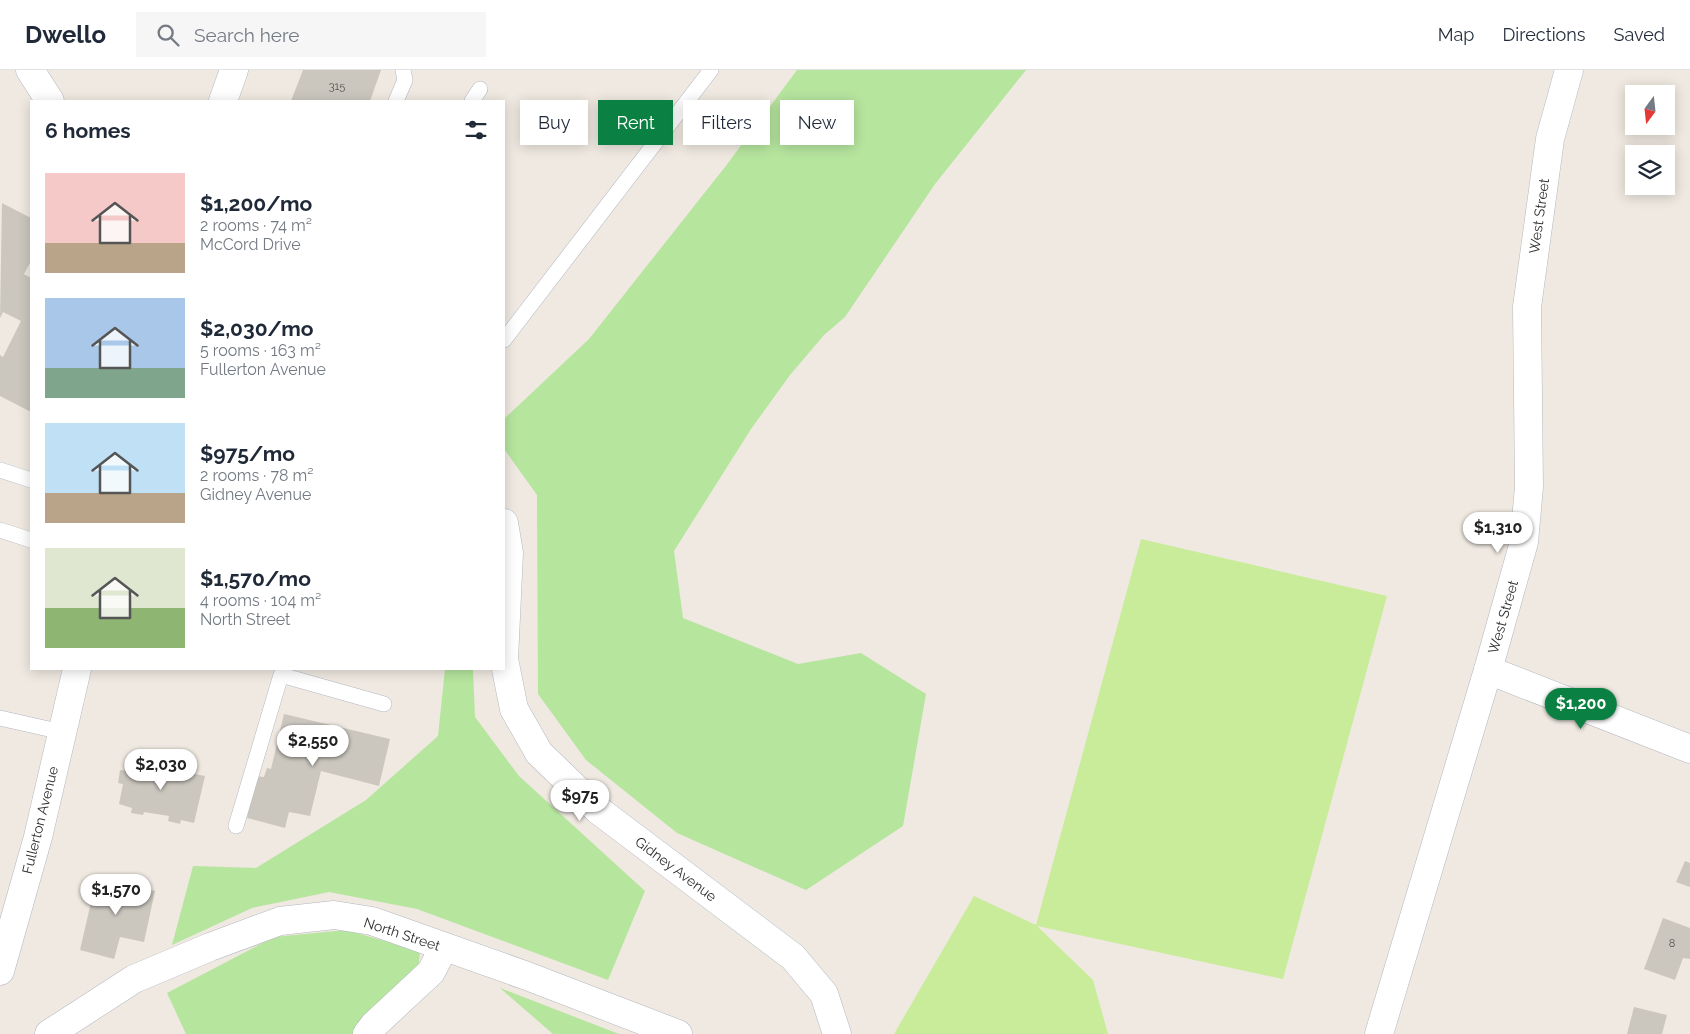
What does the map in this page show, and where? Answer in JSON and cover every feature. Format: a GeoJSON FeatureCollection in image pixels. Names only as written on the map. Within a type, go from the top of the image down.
{"type":"FeatureCollection","features":[{"type":"Feature","properties":{"kind":"street"},"geometry":{"type":"LineString","coordinates":[[30,70],[49,100]]}},
{"type":"Feature","properties":{"kind":"street"},"geometry":{"type":"LineString","coordinates":[[223,100],[234,70]]}},
{"type":"Feature","properties":{"kind":"street","name":"West Street"},"geometry":{"type":"LineString","coordinates":[[1379,1034],[1488,670],[1524,542],[1529,487],[1527,307],[1550,139],[1569,70]]}},
{"type":"Feature","properties":{"kind":"street","name":"Gidney Avenue"},"geometry":{"type":"LineString","coordinates":[[505,529],[509,553],[505,638]]}},
{"type":"Feature","properties":{"kind":"street","name":"Gidney Avenue"},"geometry":{"type":"LineString","coordinates":[[505,664],[514,710],[539,753],[598,810],[793,957],[824,994],[837,1034]]}},
{"type":"Feature","properties":{"kind":"street","name":"Fullerton Avenue"},"geometry":{"type":"LineString","coordinates":[[0,971],[38,837],[77,670]]}},
{"type":"Feature","properties":{"kind":"street"},"geometry":{"type":"LineString","coordinates":[[1488,670],[1690,749]]}},
{"type":"Feature","properties":{"kind":"street","name":"North Street"},"geometry":{"type":"LineString","coordinates":[[49,1034],[134,979],[280,921],[334,915],[372,921],[526,976],[678,1034]]}},
{"type":"Feature","properties":{"kind":"street"},"geometry":{"type":"LineString","coordinates":[[367,1034],[374,1025],[431,972],[444,947]]}},
{"type":"Feature","properties":{"kind":"lane"},"geometry":{"type":"LineString","coordinates":[[396,100],[405,80],[403,70]]}},
{"type":"Feature","properties":{"kind":"lane"},"geometry":{"type":"LineString","coordinates":[[505,339],[711,70]]}},
{"type":"Feature","properties":{"kind":"lane"},"geometry":{"type":"LineString","coordinates":[[473,100],[480,88]]}},
{"type":"Feature","properties":{"kind":"lane"},"geometry":{"type":"LineString","coordinates":[[0,470],[30,480]]}},
{"type":"Feature","properties":{"kind":"lane"},"geometry":{"type":"LineString","coordinates":[[0,530],[30,540]]}},
{"type":"Feature","properties":{"kind":"lane"},"geometry":{"type":"LineString","coordinates":[[236,826],[282,672],[384,704]]}},
{"type":"Feature","properties":{"kind":"lane"},"geometry":{"type":"LineString","coordinates":[[0,718],[62,732]]}},
{"type":"Feature","properties":{"kind":"green space"},"geometry":{"type":"Polygon","coordinates":[[[797,70],[1026,70],[935,184],[845,317],[824,335],[790,375],[751,429],[674,551],[683,618],[798,664],[861,653],[926,694],[903,826],[806,890],[677,833],[586,760],[538,694],[537,495],[505,450],[505,418],[589,339],[741,145],[770,145],[770,106],[797,70]]]}},
{"type":"Feature","properties":{"kind":"green space"},"geometry":{"type":"Polygon","coordinates":[[[1141,539],[1387,596],[1283,979],[1037,926],[1093,980],[1108,1034],[894,1034],[974,896],[1036,925],[1141,539]]]}},
{"type":"Feature","properties":{"kind":"green space"},"geometry":{"type":"Polygon","coordinates":[[[445,670],[473,670],[475,717],[519,776],[645,891],[608,980],[417,909],[329,892],[252,908],[172,945],[193,866],[256,868],[366,800],[438,736],[445,670]]]}},
{"type":"Feature","properties":{"kind":"green space"},"geometry":{"type":"Polygon","coordinates":[[[346,930],[420,951],[418,972],[360,1034],[186,1034],[167,993],[274,937],[346,930]]]}},
{"type":"Feature","properties":{"kind":"green space"},"geometry":{"type":"Polygon","coordinates":[[[500,988],[619,1034],[553,1034],[500,988]]]}},
{"type":"Feature","properties":{"kind":"building"},"geometry":{"type":"Polygon","coordinates":[[[303,70],[381,70],[370,100],[291,100],[303,70]]]}},
{"type":"Feature","properties":{"kind":"building"},"geometry":{"type":"Polygon","coordinates":[[[2,203],[30,217],[30,263],[24,274],[30,277],[30,411],[0,396],[0,355],[3,357],[21,321],[3,312],[0,318],[2,203]]]}},
{"type":"Feature","properties":{"kind":"building"},"geometry":{"type":"Polygon","coordinates":[[[284,714],[390,739],[379,786],[321,771],[310,816],[289,812],[285,828],[247,818],[256,776],[264,777],[267,768],[271,769],[284,714]]]}},
{"type":"Feature","properties":{"kind":"building"},"geometry":{"type":"Polygon","coordinates":[[[150,760],[191,770],[190,773],[205,776],[194,823],[181,820],[180,824],[168,821],[169,816],[144,812],[143,815],[131,813],[132,808],[119,804],[123,784],[118,783],[120,770],[127,771],[129,761],[149,765],[150,760]]]}},
{"type":"Feature","properties":{"kind":"building"},"geometry":{"type":"Polygon","coordinates":[[[1685,861],[1690,863],[1690,887],[1676,882],[1685,861]]]}},
{"type":"Feature","properties":{"kind":"building"},"geometry":{"type":"Polygon","coordinates":[[[97,876],[155,891],[144,942],[120,937],[114,959],[80,950],[97,876]]]}},
{"type":"Feature","properties":{"kind":"building"},"geometry":{"type":"Polygon","coordinates":[[[1663,918],[1690,928],[1690,959],[1683,958],[1675,980],[1644,969],[1663,918]]]}},
{"type":"Feature","properties":{"kind":"building"},"geometry":{"type":"Polygon","coordinates":[[[1634,1007],[1667,1015],[1662,1034],[1627,1034],[1634,1007]]]}}]}
